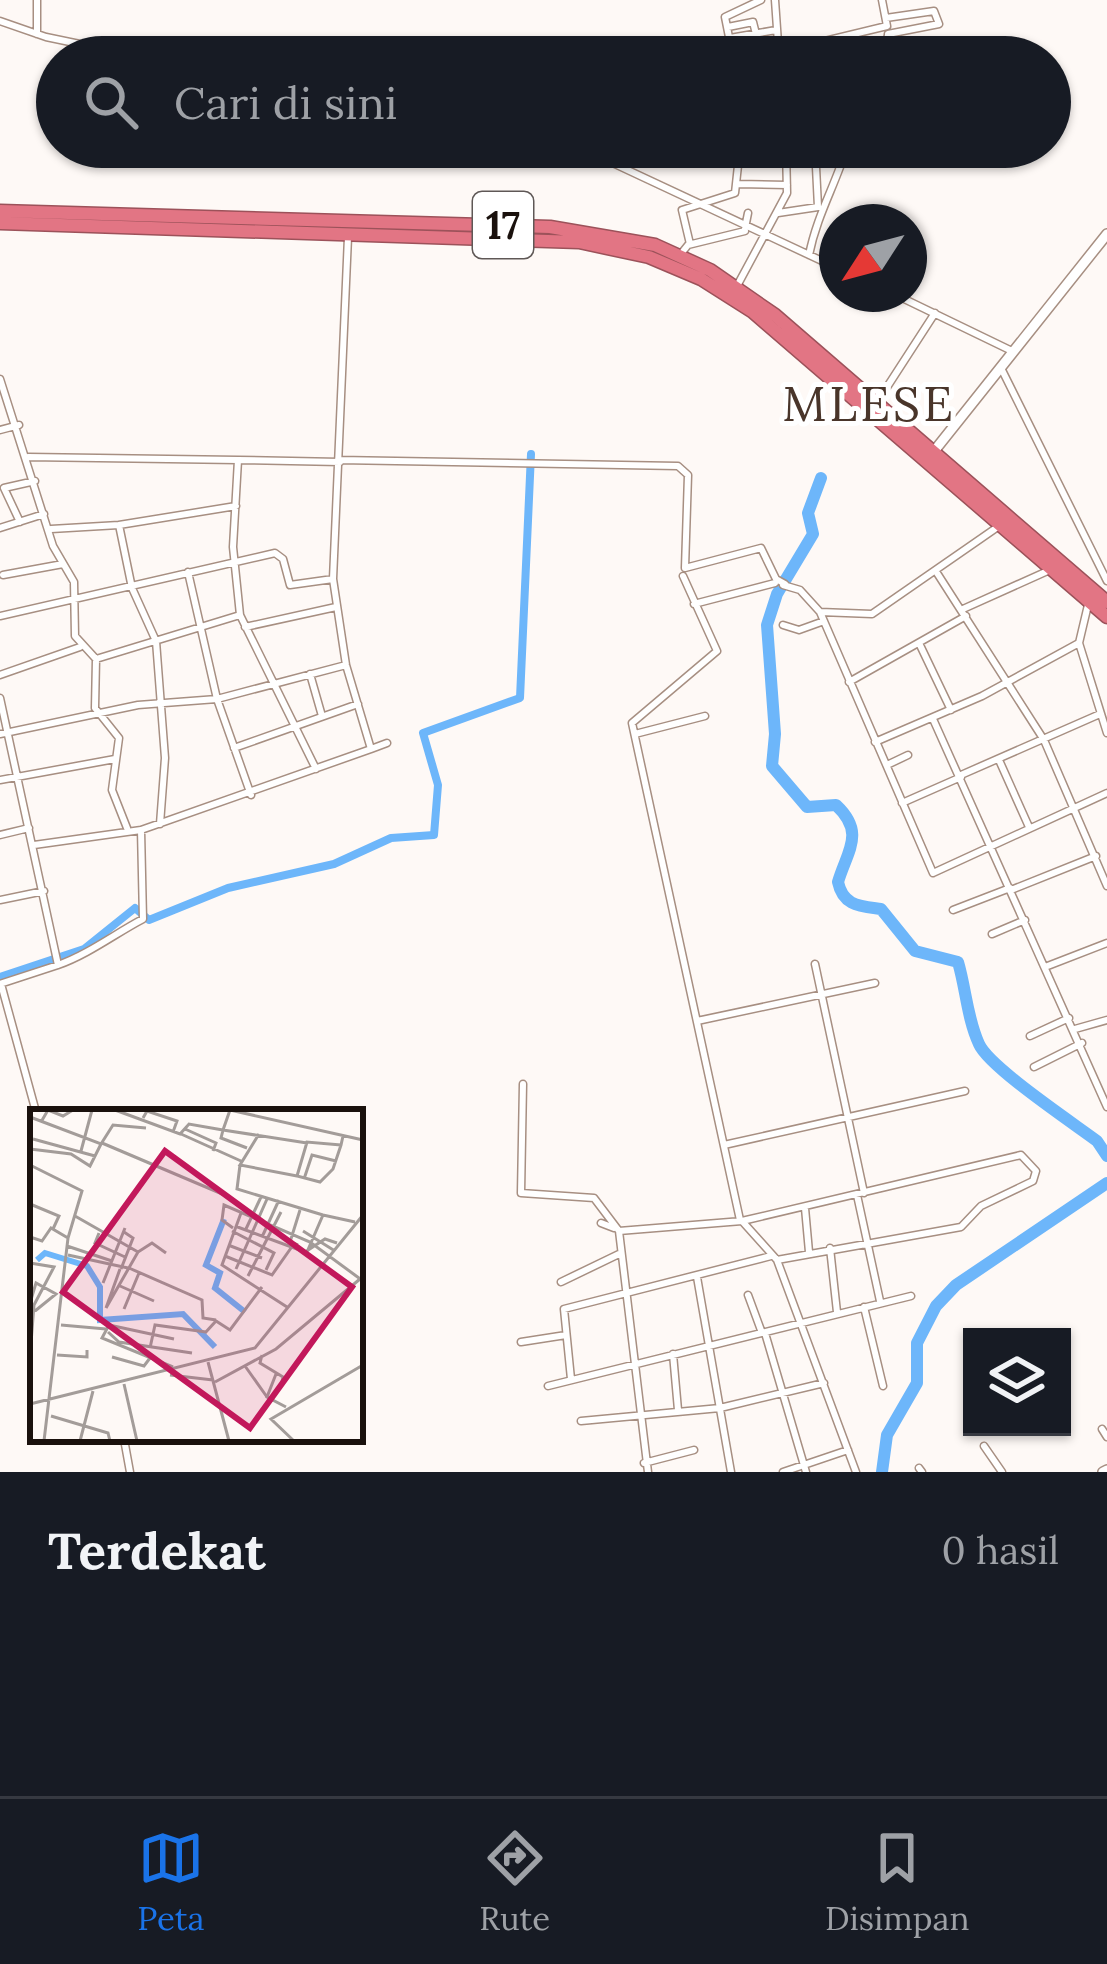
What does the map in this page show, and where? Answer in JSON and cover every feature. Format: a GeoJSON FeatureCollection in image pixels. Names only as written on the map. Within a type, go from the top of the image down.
{"type":"FeatureCollection","features":[{"type":"Feature","properties":{"kind":"highway","name":"17"},"geometry":{"type":"LineString","coordinates":[[0,211],[550,227],[616,235],[680,256],[737,286],[877,404],[1107,616]]}},
{"type":"Feature","properties":{"kind":"highway","name":"17"},"geometry":{"type":"LineString","coordinates":[[0,223],[579,242],[664,263],[753,312],[1107,602]]}},
{"type":"Feature","properties":{"kind":"main road"},"geometry":{"type":"LineString","coordinates":[[931,455],[1107,234]]}},
{"type":"Feature","properties":{"kind":"street"},"geometry":{"type":"LineString","coordinates":[[37,34],[38,0]]}},
{"type":"Feature","properties":{"kind":"street"},"geometry":{"type":"LineString","coordinates":[[730,36],[730,10],[760,0]]}},
{"type":"Feature","properties":{"kind":"street"},"geometry":{"type":"LineString","coordinates":[[775,0],[776,36]]}},
{"type":"Feature","properties":{"kind":"street"},"geometry":{"type":"LineString","coordinates":[[882,0],[886,36]]}},
{"type":"Feature","properties":{"kind":"street"},"geometry":{"type":"LineString","coordinates":[[849,36],[934,11],[940,24],[887,26]]}},
{"type":"Feature","properties":{"kind":"street"},"geometry":{"type":"LineString","coordinates":[[0,21],[46,36]]}},
{"type":"Feature","properties":{"kind":"street"},"geometry":{"type":"LineString","coordinates":[[728,27],[753,22],[756,34]]}},
{"type":"Feature","properties":{"kind":"street"},"geometry":{"type":"LineString","coordinates":[[743,36],[776,30]]}},
{"type":"Feature","properties":{"kind":"street"},"geometry":{"type":"LineString","coordinates":[[623,168],[819,259]]}},
{"type":"Feature","properties":{"kind":"street"},"geometry":{"type":"LineString","coordinates":[[691,244],[681,212],[695,203],[734,194],[739,168]]}},
{"type":"Feature","properties":{"kind":"street"},"geometry":{"type":"LineString","coordinates":[[737,286],[778,213],[787,168]]}},
{"type":"Feature","properties":{"kind":"street"},"geometry":{"type":"LineString","coordinates":[[811,255],[818,207],[816,168]]}},
{"type":"Feature","properties":{"kind":"street"},"geometry":{"type":"LineString","coordinates":[[778,213],[818,207],[833,189],[840,168]]}},
{"type":"Feature","properties":{"kind":"street"},"geometry":{"type":"LineString","coordinates":[[738,184],[787,184]]}},
{"type":"Feature","properties":{"kind":"street"},"geometry":{"type":"LineString","coordinates":[[747,229],[748,213]]}},
{"type":"Feature","properties":{"kind":"street"},"geometry":{"type":"LineString","coordinates":[[680,256],[691,244],[747,229]]}},
{"type":"Feature","properties":{"kind":"street"},"geometry":{"type":"LineString","coordinates":[[349,233],[333,579],[346,664],[371,749]]}},
{"type":"Feature","properties":{"kind":"street"},"geometry":{"type":"LineString","coordinates":[[927,309],[1014,352]]}},
{"type":"Feature","properties":{"kind":"street"},"geometry":{"type":"LineString","coordinates":[[877,404],[935,313]]}},
{"type":"Feature","properties":{"kind":"street"},"geometry":{"type":"LineString","coordinates":[[1001,368],[1107,581]]}},
{"type":"Feature","properties":{"kind":"street"},"geometry":{"type":"LineString","coordinates":[[0,379],[19,425],[49,529],[74,581],[80,647],[96,658]]}},
{"type":"Feature","properties":{"kind":"street"},"geometry":{"type":"LineString","coordinates":[[0,430],[19,425]]}},
{"type":"Feature","properties":{"kind":"street"},"geometry":{"type":"LineString","coordinates":[[28,457],[678,466],[688,475],[685,568],[761,548],[776,579],[800,590],[822,617],[933,873],[1107,793]]}},
{"type":"Feature","properties":{"kind":"street"},"geometry":{"type":"LineString","coordinates":[[238,460],[233,560],[240,615],[316,769]]}},
{"type":"Feature","properties":{"kind":"street"},"geometry":{"type":"LineString","coordinates":[[20,522],[1,489],[35,481]]}},
{"type":"Feature","properties":{"kind":"street"},"geometry":{"type":"LineString","coordinates":[[49,529],[119,525],[236,506]]}},
{"type":"Feature","properties":{"kind":"street"},"geometry":{"type":"LineString","coordinates":[[0,528],[44,514]]}},
{"type":"Feature","properties":{"kind":"street"},"geometry":{"type":"LineString","coordinates":[[783,625],[800,630],[822,617],[872,614],[1004,522]]}},
{"type":"Feature","properties":{"kind":"street"},"geometry":{"type":"LineString","coordinates":[[119,525],[132,588],[156,641],[165,758],[160,824]]}},
{"type":"Feature","properties":{"kind":"street"},"geometry":{"type":"LineString","coordinates":[[0,616],[275,553],[283,559],[292,586],[333,579]]}},
{"type":"Feature","properties":{"kind":"street"},"geometry":{"type":"LineString","coordinates":[[3,575],[63,564]]}},
{"type":"Feature","properties":{"kind":"street"},"geometry":{"type":"LineString","coordinates":[[849,682],[965,613],[1053,569]]}},
{"type":"Feature","properties":{"kind":"street"},"geometry":{"type":"LineString","coordinates":[[188,572],[217,699],[251,795]]}},
{"type":"Feature","properties":{"kind":"street"},"geometry":{"type":"LineString","coordinates":[[937,573],[1044,740],[1104,866],[1107,886]]}},
{"type":"Feature","properties":{"kind":"street"},"geometry":{"type":"LineString","coordinates":[[683,576],[717,651],[634,717],[635,734],[741,1220],[774,1258],[856,1472]]}},
{"type":"Feature","properties":{"kind":"street"},"geometry":{"type":"LineString","coordinates":[[694,604],[781,584]]}},
{"type":"Feature","properties":{"kind":"street"},"geometry":{"type":"LineString","coordinates":[[1090,602],[1078,643],[1107,733]]}},
{"type":"Feature","properties":{"kind":"street"},"geometry":{"type":"LineString","coordinates":[[244,627],[336,607]]}},
{"type":"Feature","properties":{"kind":"street"},"geometry":{"type":"LineString","coordinates":[[96,658],[240,615]]}},
{"type":"Feature","properties":{"kind":"street"},"geometry":{"type":"LineString","coordinates":[[919,643],[951,710]]}},
{"type":"Feature","properties":{"kind":"street"},"geometry":{"type":"LineString","coordinates":[[875,742],[933,719],[1078,643]]}},
{"type":"Feature","properties":{"kind":"street"},"geometry":{"type":"LineString","coordinates":[[0,675],[80,647]]}},
{"type":"Feature","properties":{"kind":"street"},"geometry":{"type":"LineString","coordinates":[[96,658],[98,712],[119,738],[112,790],[127,828]]}},
{"type":"Feature","properties":{"kind":"street"},"geometry":{"type":"LineString","coordinates":[[3,733],[160,702],[217,699],[346,664]]}},
{"type":"Feature","properties":{"kind":"street"},"geometry":{"type":"LineString","coordinates":[[310,674],[322,716]]}},
{"type":"Feature","properties":{"kind":"street"},"geometry":{"type":"LineString","coordinates":[[0,698],[3,733],[34,844],[58,965]]}},
{"type":"Feature","properties":{"kind":"street"},"geometry":{"type":"LineString","coordinates":[[234,748],[358,704]]}},
{"type":"Feature","properties":{"kind":"street"},"geometry":{"type":"LineString","coordinates":[[902,803],[1100,714]]}},
{"type":"Feature","properties":{"kind":"street"},"geometry":{"type":"LineString","coordinates":[[635,734],[705,716]]}},
{"type":"Feature","properties":{"kind":"street"},"geometry":{"type":"LineString","coordinates":[[933,719],[1107,1106]]}},
{"type":"Feature","properties":{"kind":"street"},"geometry":{"type":"LineString","coordinates":[[34,844],[127,828],[141,830],[251,795],[386,743]]}},
{"type":"Feature","properties":{"kind":"street"},"geometry":{"type":"LineString","coordinates":[[887,766],[908,755]]}},
{"type":"Feature","properties":{"kind":"street"},"geometry":{"type":"LineString","coordinates":[[0,780],[116,759]]}},
{"type":"Feature","properties":{"kind":"street"},"geometry":{"type":"LineString","coordinates":[[999,760],[1029,827]]}},
{"type":"Feature","properties":{"kind":"street"},"geometry":{"type":"LineString","coordinates":[[0,835],[29,828]]}},
{"type":"Feature","properties":{"kind":"street"},"geometry":{"type":"LineString","coordinates":[[36,1109],[1,984],[58,965],[95,948],[122,926],[143,919],[141,830]]}},
{"type":"Feature","properties":{"kind":"street"},"geometry":{"type":"LineString","coordinates":[[953,910],[1096,856]]}},
{"type":"Feature","properties":{"kind":"street"},"geometry":{"type":"LineString","coordinates":[[0,900],[44,891]]}},
{"type":"Feature","properties":{"kind":"street"},"geometry":{"type":"LineString","coordinates":[[992,934],[1024,920]]}},
{"type":"Feature","properties":{"kind":"street"},"geometry":{"type":"LineString","coordinates":[[1045,967],[1107,943]]}},
{"type":"Feature","properties":{"kind":"street"},"geometry":{"type":"LineString","coordinates":[[815,964],[849,1117],[880,1300]]}},
{"type":"Feature","properties":{"kind":"street"},"geometry":{"type":"LineString","coordinates":[[696,1021],[875,983]]}},
{"type":"Feature","properties":{"kind":"street"},"geometry":{"type":"LineString","coordinates":[[1030,1036],[1069,1018]]}},
{"type":"Feature","properties":{"kind":"street"},"geometry":{"type":"LineString","coordinates":[[1075,1029],[1107,1020]]}},
{"type":"Feature","properties":{"kind":"street"},"geometry":{"type":"LineString","coordinates":[[1034,1066],[1082,1042]]}},
{"type":"Feature","properties":{"kind":"street"},"geometry":{"type":"LineString","coordinates":[[523,1084],[521,1192],[594,1198],[618,1230],[646,1468],[694,1450]]}},
{"type":"Feature","properties":{"kind":"street"},"geometry":{"type":"LineString","coordinates":[[724,1145],[965,1091]]}},
{"type":"Feature","properties":{"kind":"street"},"geometry":{"type":"LineString","coordinates":[[571,1379],[564,1309],[774,1258],[964,1226],[981,1206],[1036,1175],[1028,1156],[1021,1155],[741,1220],[618,1230],[601,1222]]}},
{"type":"Feature","properties":{"kind":"street"},"geometry":{"type":"LineString","coordinates":[[805,1206],[808,1252]]}},
{"type":"Feature","properties":{"kind":"street"},"geometry":{"type":"LineString","coordinates":[[830,1248],[837,1312]]}},
{"type":"Feature","properties":{"kind":"street"},"geometry":{"type":"LineString","coordinates":[[561,1282],[619,1254]]}},
{"type":"Feature","properties":{"kind":"street"},"geometry":{"type":"LineString","coordinates":[[697,1277],[731,1472]]}},
{"type":"Feature","properties":{"kind":"street"},"geometry":{"type":"LineString","coordinates":[[748,1294],[804,1469]]}},
{"type":"Feature","properties":{"kind":"street"},"geometry":{"type":"LineString","coordinates":[[548,1386],[911,1296]]}},
{"type":"Feature","properties":{"kind":"street"},"geometry":{"type":"LineString","coordinates":[[864,1307],[883,1386]]}},
{"type":"Feature","properties":{"kind":"street"},"geometry":{"type":"LineString","coordinates":[[520,1342],[566,1335]]}},
{"type":"Feature","properties":{"kind":"street"},"geometry":{"type":"LineString","coordinates":[[673,1354],[678,1410]]}},
{"type":"Feature","properties":{"kind":"street"},"geometry":{"type":"LineString","coordinates":[[581,1421],[720,1408],[824,1383]]}},
{"type":"Feature","properties":{"kind":"street"},"geometry":{"type":"LineString","coordinates":[[125,1442],[130,1472]]}},
{"type":"Feature","properties":{"kind":"street"},"geometry":{"type":"LineString","coordinates":[[984,1446],[1002,1472]]}},
{"type":"Feature","properties":{"kind":"street"},"geometry":{"type":"LineString","coordinates":[[783,1472],[804,1469],[848,1450]]}},
{"type":"Feature","properties":{"kind":"waterway"},"geometry":{"type":"LineString","coordinates":[[0,977],[84,949],[135,908],[149,920],[228,888],[334,864],[391,838],[434,835],[438,785],[423,733],[520,698],[531,454]]}},
{"type":"Feature","properties":{"kind":"waterway"},"geometry":{"type":"LineString","coordinates":[[821,478],[808,513],[813,534],[777,594],[767,625],[775,734],[772,766],[807,807],[836,805],[850,824],[849,851],[838,882],[844,896],[881,909],[915,951],[958,962],[972,1024],[986,1054],[1097,1141],[1107,1156]]}},
{"type":"Feature","properties":{"kind":"waterway"},"geometry":{"type":"LineString","coordinates":[[882,1472],[887,1435],[917,1383],[917,1343],[936,1306],[956,1285],[1107,1183]]}},
{"type":"Feature","properties":{"kind":"district","name":"MLESE"},"geometry":{"type":"Point","coordinates":[869,404]}}]}
